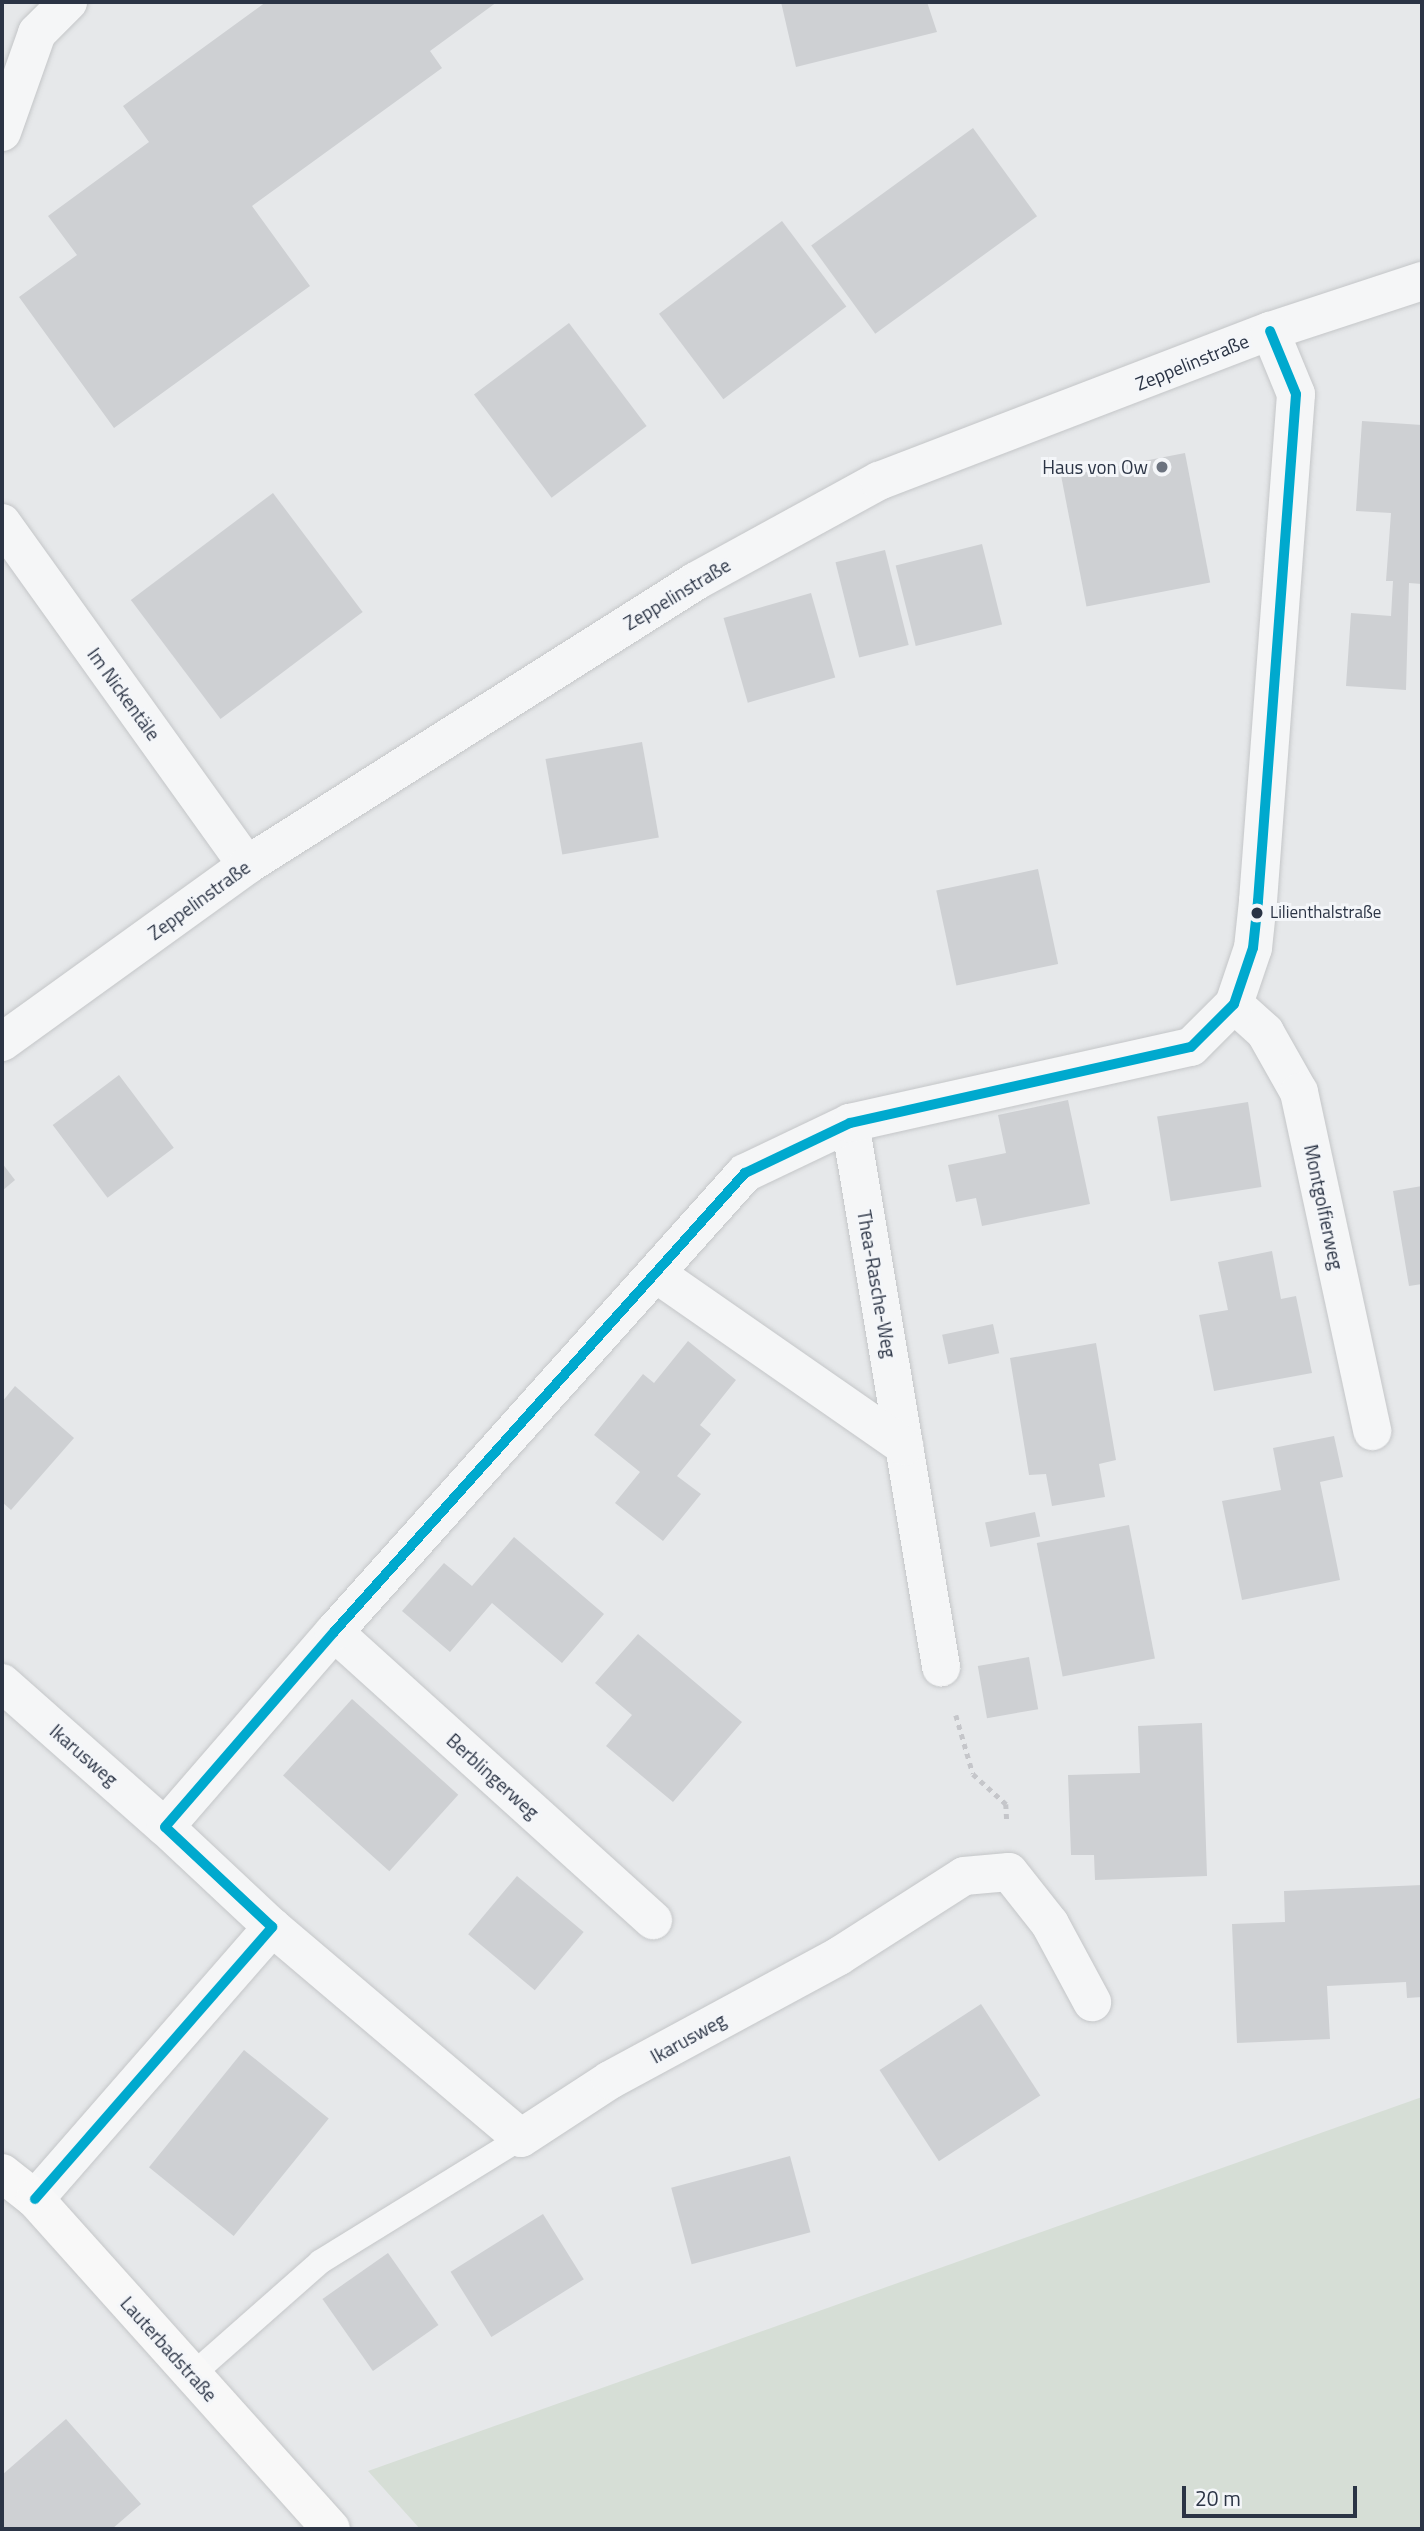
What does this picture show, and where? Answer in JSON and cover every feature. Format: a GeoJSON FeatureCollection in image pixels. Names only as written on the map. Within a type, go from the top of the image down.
{"type":"FeatureCollection","features":[{"type":"Feature","properties":{"kind":"main road","name":"Lauterbadstraße"},"geometry":{"type":"LineString","coordinates":[[2,2173],[35,2199],[331,2529]]}},
{"type":"Feature","properties":{"kind":"street"},"geometry":{"type":"LineString","coordinates":[[2,132],[37,33],[68,2]]}},
{"type":"Feature","properties":{"kind":"street","name":"Zeppelinstraße"},"geometry":{"type":"LineString","coordinates":[[2,1042],[247,865],[695,581],[879,481],[1270,331],[1422,281]]}},
{"type":"Feature","properties":{"kind":"street"},"geometry":{"type":"LineString","coordinates":[[522,2138],[272,1927],[165,1827],[334,1632],[658,1275],[745,1173],[850,1123],[1191,1047],[1234,1004],[1253,948],[1258,901],[1296,394],[1270,331]]}},
{"type":"Feature","properties":{"kind":"street","name":"Im Nickentäle"},"geometry":{"type":"LineString","coordinates":[[2,523],[247,865]]}},
{"type":"Feature","properties":{"kind":"street","name":"Montgolfierweg"},"geometry":{"type":"LineString","coordinates":[[1234,1004],[1265,1032],[1299,1092],[1372,1431]]}},
{"type":"Feature","properties":{"kind":"street","name":"Thea-Rasche-Weg"},"geometry":{"type":"LineString","coordinates":[[850,1123],[942,1667]]}},
{"type":"Feature","properties":{"kind":"street"},"geometry":{"type":"LineString","coordinates":[[658,1275],[904,1446]]}},
{"type":"Feature","properties":{"kind":"street","name":"Berblingerweg"},"geometry":{"type":"LineString","coordinates":[[334,1632],[653,1920]]}},
{"type":"Feature","properties":{"kind":"street","name":"Ikarusweg"},"geometry":{"type":"LineString","coordinates":[[2,1683],[165,1827]]}},
{"type":"Feature","properties":{"kind":"street"},"geometry":{"type":"LineString","coordinates":[[1009,1872],[1050,1924],[1092,2002]]}},
{"type":"Feature","properties":{"kind":"street","name":"Ikarusweg"},"geometry":{"type":"LineString","coordinates":[[522,2138],[610,2080],[839,1956],[964,1876],[1009,1872]]}},
{"type":"Feature","properties":{"kind":"street"},"geometry":{"type":"LineString","coordinates":[[35,2199],[272,1927]]}},
{"type":"Feature","properties":{"kind":"lane"},"geometry":{"type":"LineString","coordinates":[[192,2375],[320,2262],[522,2138]]}},
{"type":"Feature","properties":{"kind":"path"},"geometry":{"type":"LineString","coordinates":[[942,1667],[972,1774],[1006,1804],[1009,1872]]}},
{"type":"Feature","properties":{"kind":"shaded area"},"geometry":{"type":"Polygon","coordinates":[[[1422,2097],[1422,2529],[420,2529],[368,2471],[1422,2097]]]}},
{"type":"Feature","properties":{"kind":"building"},"geometry":{"type":"Polygon","coordinates":[[[266,2],[497,2],[430,51],[442,68],[252,206],[310,286],[114,428],[19,297],[77,255],[48,216],[149,142],[123,106],[266,2]]]}},
{"type":"Feature","properties":{"kind":"building"},"geometry":{"type":"Polygon","coordinates":[[[781,2],[927,2],[937,32],[796,67],[781,2]]]}},
{"type":"Feature","properties":{"kind":"building"},"geometry":{"type":"Polygon","coordinates":[[[973,128],[1037,216],[875,334],[811,246],[973,128]]]}},
{"type":"Feature","properties":{"kind":"building"},"geometry":{"type":"Polygon","coordinates":[[[782,221],[846,306],[723,399],[659,314],[782,221]]]}},
{"type":"Feature","properties":{"kind":"building"},"geometry":{"type":"Polygon","coordinates":[[[569,323],[647,426],[552,498],[474,395],[569,323]]]}},
{"type":"Feature","properties":{"kind":"building"},"geometry":{"type":"Polygon","coordinates":[[[1362,421],[1422,425],[1422,584],[1409,583],[1406,690],[1346,686],[1351,613],[1391,616],[1393,581],[1386,581],[1391,513],[1356,511],[1362,421]]]}},
{"type":"Feature","properties":{"kind":"building"},"geometry":{"type":"Polygon","coordinates":[[[1185,453],[1210,583],[1087,607],[1061,477],[1185,453]]]}},
{"type":"Feature","properties":{"kind":"building"},"geometry":{"type":"Polygon","coordinates":[[[273,493],[363,612],[221,719],[131,600],[273,493]]]}},
{"type":"Feature","properties":{"kind":"building"},"geometry":{"type":"Polygon","coordinates":[[[982,544],[1002,625],[916,646],[896,566],[982,544]]]}},
{"type":"Feature","properties":{"kind":"building"},"geometry":{"type":"Polygon","coordinates":[[[885,550],[909,645],[859,657],[836,562],[885,550]]]}},
{"type":"Feature","properties":{"kind":"building"},"geometry":{"type":"Polygon","coordinates":[[[811,593],[835,678],[748,703],[724,618],[811,593]]]}},
{"type":"Feature","properties":{"kind":"building"},"geometry":{"type":"Polygon","coordinates":[[[642,742],[659,838],[562,855],[545,759],[642,742]]]}},
{"type":"Feature","properties":{"kind":"building"},"geometry":{"type":"Polygon","coordinates":[[[1038,869],[1058,964],[956,986],[936,891],[1038,869]]]}},
{"type":"Feature","properties":{"kind":"building"},"geometry":{"type":"Polygon","coordinates":[[[119,1075],[174,1148],[107,1198],[53,1125],[119,1075]]]}},
{"type":"Feature","properties":{"kind":"building"},"geometry":{"type":"Polygon","coordinates":[[[1068,1100],[1090,1204],[982,1226],[976,1198],[956,1202],[948,1165],[1006,1153],[998,1115],[1068,1100]]]}},
{"type":"Feature","properties":{"kind":"building"},"geometry":{"type":"Polygon","coordinates":[[[1248,1102],[1261,1187],[1171,1201],[1157,1116],[1248,1102]]]}},
{"type":"Feature","properties":{"kind":"building"},"geometry":{"type":"Polygon","coordinates":[[[2,1163],[15,1180],[2,1191],[2,1163]]]}},
{"type":"Feature","properties":{"kind":"building"},"geometry":{"type":"Polygon","coordinates":[[[1422,1186],[1422,1284],[1409,1286],[1393,1191],[1422,1186]]]}},
{"type":"Feature","properties":{"kind":"building"},"geometry":{"type":"Polygon","coordinates":[[[1272,1251],[1281,1299],[1296,1296],[1312,1373],[1214,1391],[1199,1315],[1228,1310],[1218,1262],[1272,1251]]]}},
{"type":"Feature","properties":{"kind":"building"},"geometry":{"type":"Polygon","coordinates":[[[993,1324],[999,1353],[948,1364],[942,1335],[993,1324]]]}},
{"type":"Feature","properties":{"kind":"building"},"geometry":{"type":"Polygon","coordinates":[[[688,1341],[736,1380],[700,1425],[711,1434],[677,1476],[701,1494],[663,1541],[615,1503],[640,1472],[594,1435],[643,1374],[654,1383],[688,1341]]]}},
{"type":"Feature","properties":{"kind":"building"},"geometry":{"type":"Polygon","coordinates":[[[1096,1343],[1116,1460],[1099,1464],[1105,1497],[1052,1506],[1046,1474],[1029,1475],[1010,1358],[1096,1343]]]}},
{"type":"Feature","properties":{"kind":"building"},"geometry":{"type":"Polygon","coordinates":[[[15,1386],[74,1438],[11,1510],[2,1502],[2,1402],[15,1386]]]}},
{"type":"Feature","properties":{"kind":"building"},"geometry":{"type":"Polygon","coordinates":[[[1334,1436],[1343,1477],[1320,1482],[1340,1580],[1242,1600],[1222,1501],[1281,1490],[1273,1448],[1334,1436]]]}},
{"type":"Feature","properties":{"kind":"building"},"geometry":{"type":"Polygon","coordinates":[[[1035,1512],[1040,1536],[990,1547],[985,1523],[1035,1512]]]}},
{"type":"Feature","properties":{"kind":"building"},"geometry":{"type":"Polygon","coordinates":[[[1129,1525],[1155,1659],[1063,1676],[1037,1543],[1129,1525]]]}},
{"type":"Feature","properties":{"kind":"building"},"geometry":{"type":"Polygon","coordinates":[[[514,1537],[604,1614],[562,1663],[492,1603],[450,1652],[402,1611],[444,1563],[472,1586],[514,1537]]]}},
{"type":"Feature","properties":{"kind":"building"},"geometry":{"type":"Polygon","coordinates":[[[638,1634],[742,1722],[673,1802],[606,1746],[632,1715],[595,1683],[638,1634]]]}},
{"type":"Feature","properties":{"kind":"building"},"geometry":{"type":"Polygon","coordinates":[[[1029,1657],[1038,1709],[987,1718],[978,1666],[1029,1657]]]}},
{"type":"Feature","properties":{"kind":"building"},"geometry":{"type":"Polygon","coordinates":[[[352,1699],[458,1795],[389,1871],[283,1776],[352,1699]]]}},
{"type":"Feature","properties":{"kind":"building"},"geometry":{"type":"Polygon","coordinates":[[[1202,1723],[1207,1876],[1095,1880],[1094,1855],[1071,1855],[1068,1775],[1140,1773],[1138,1726],[1202,1723]]]}},
{"type":"Feature","properties":{"kind":"building"},"geometry":{"type":"Polygon","coordinates":[[[517,1876],[584,1932],[535,1990],[468,1934],[517,1876]]]}},
{"type":"Feature","properties":{"kind":"building"},"geometry":{"type":"Polygon","coordinates":[[[1422,1885],[1422,1997],[1407,1998],[1406,1982],[1327,1986],[1330,2039],[1237,2043],[1232,1924],[1285,1922],[1284,1891],[1422,1885]]]}},
{"type":"Feature","properties":{"kind":"building"},"geometry":{"type":"Polygon","coordinates":[[[981,2004],[1040,2095],[939,2161],[880,2070],[981,2004]]]}},
{"type":"Feature","properties":{"kind":"building"},"geometry":{"type":"Polygon","coordinates":[[[244,2050],[329,2119],[234,2236],[149,2167],[244,2050]]]}},
{"type":"Feature","properties":{"kind":"building"},"geometry":{"type":"Polygon","coordinates":[[[790,2156],[810,2232],[692,2264],[671,2188],[790,2156]]]}},
{"type":"Feature","properties":{"kind":"building"},"geometry":{"type":"Polygon","coordinates":[[[543,2214],[584,2279],[491,2337],[451,2272],[543,2214]]]}},
{"type":"Feature","properties":{"kind":"building"},"geometry":{"type":"Polygon","coordinates":[[[388,2253],[438,2325],[373,2371],[322,2299],[388,2253]]]}},
{"type":"Feature","properties":{"kind":"building"},"geometry":{"type":"Polygon","coordinates":[[[66,2419],[141,2504],[112,2529],[2,2529],[2,2475],[66,2419]]]}},
{"type":"Feature","properties":{"kind":"transit line"},"geometry":{"type":"LineString","coordinates":[[35,2199],[272,1927],[165,1827],[334,1632],[745,1173],[850,1123],[1191,1047],[1234,1004],[1253,948],[1258,901],[1296,394],[1270,331]]}},
{"type":"Feature","properties":{"kind":"place","name":"Haus von Ow"},"geometry":{"type":"Point","coordinates":[1162,467]}},
{"type":"Feature","properties":{"kind":"place","name":"Lilienthalstraße"},"geometry":{"type":"Point","coordinates":[1257,913]}}]}
